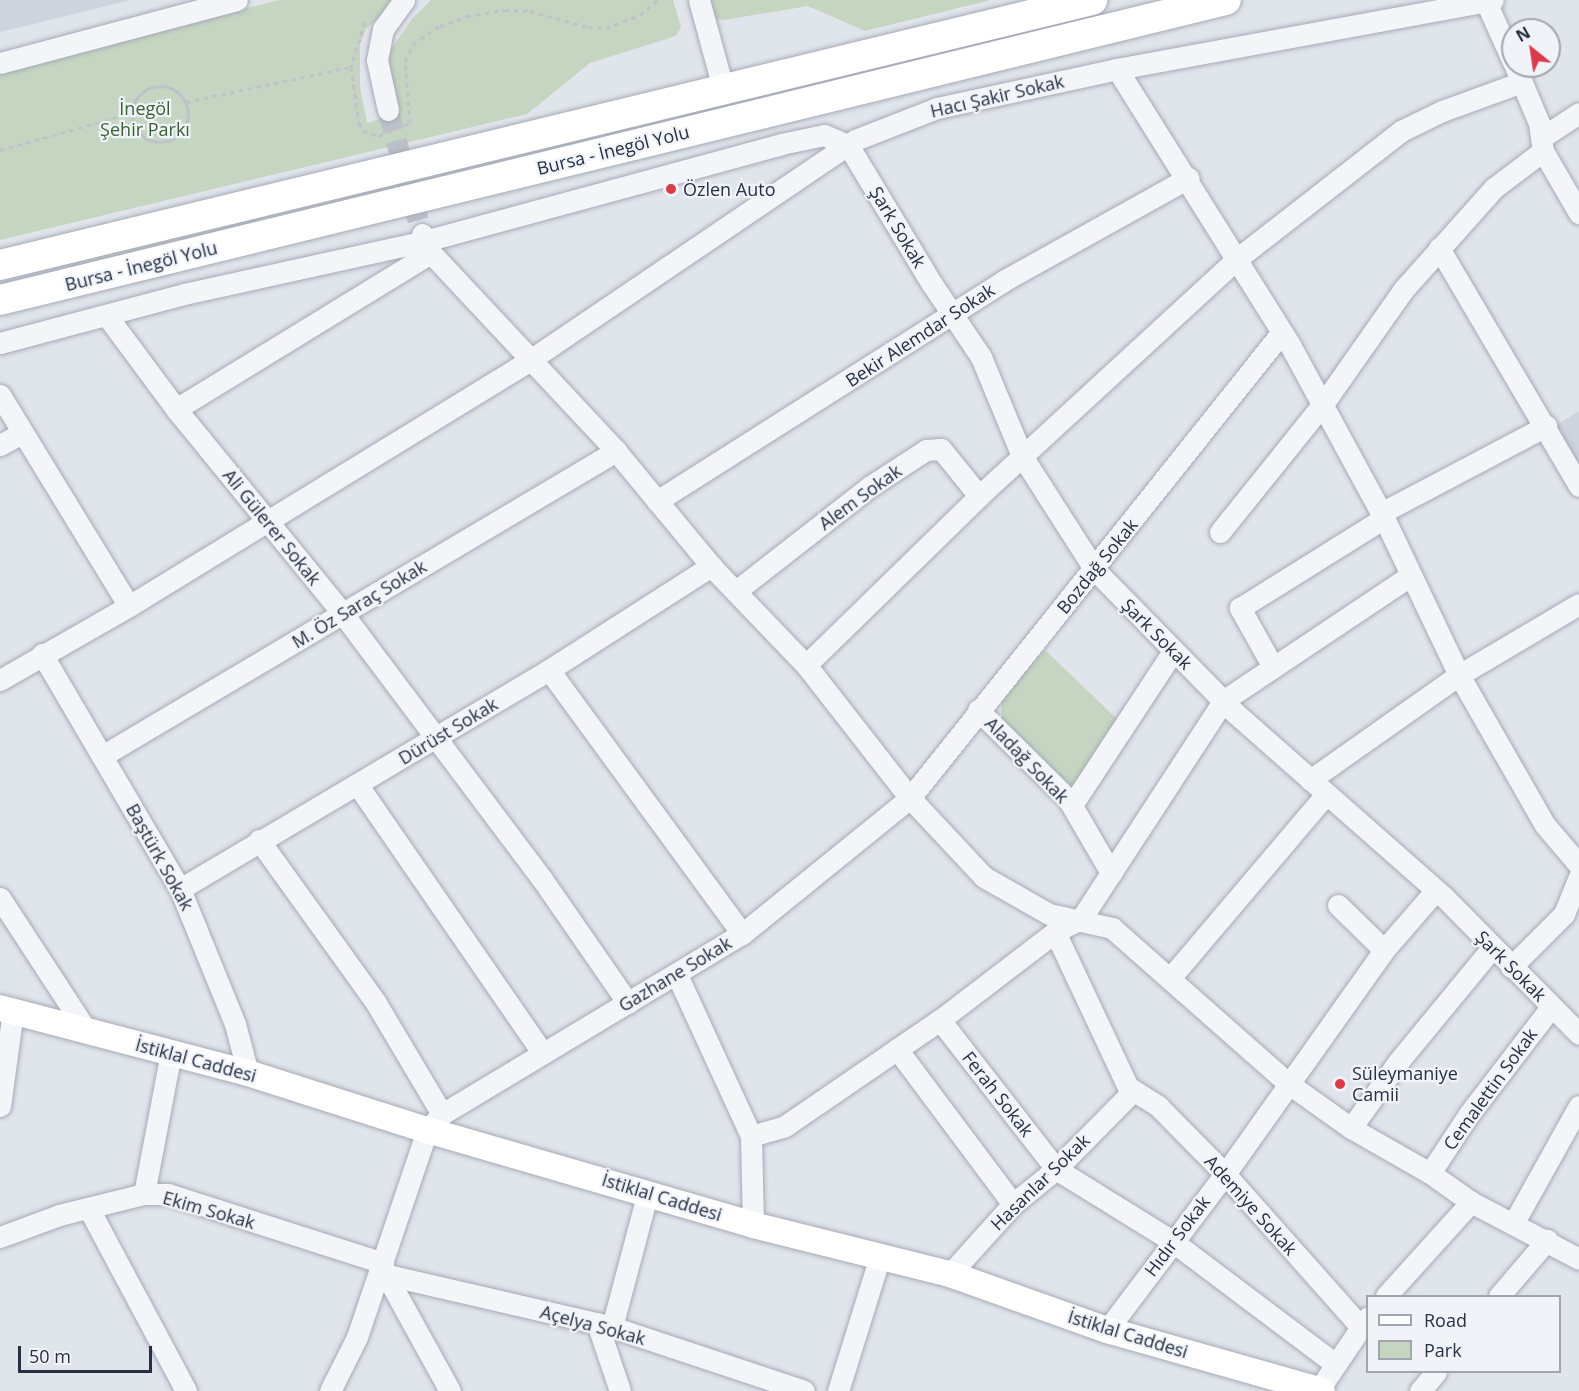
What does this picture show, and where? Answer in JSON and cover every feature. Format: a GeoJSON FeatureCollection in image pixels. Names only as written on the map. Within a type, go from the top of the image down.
{"type":"FeatureCollection","features":[{"type":"Feature","properties":{"kind":"highway","name":"Bursa - İnegöl Yolu"},"geometry":{"type":"LineString","coordinates":[[0,265],[1092,0]]}},
{"type":"Feature","properties":{"kind":"highway","name":"Bursa - İnegöl Yolu"},"geometry":{"type":"LineString","coordinates":[[0,300],[1226,0]]}},
{"type":"Feature","properties":{"kind":"main road","name":"İstiklal Caddesi"},"geometry":{"type":"LineString","coordinates":[[7,1009],[434,1122],[753,1225],[950,1274],[1107,1330],[1320,1391]]}},
{"type":"Feature","properties":{"kind":"street"},"geometry":{"type":"LineString","coordinates":[[0,63],[237,0]]}},
{"type":"Feature","properties":{"kind":"street"},"geometry":{"type":"LineString","coordinates":[[388,110],[377,60],[383,29],[404,0]]}},
{"type":"Feature","properties":{"kind":"street"},"geometry":{"type":"LineString","coordinates":[[699,0],[723,88]]}},
{"type":"Feature","properties":{"kind":"street"},"geometry":{"type":"LineString","coordinates":[[1490,1],[1501,29]]}},
{"type":"Feature","properties":{"kind":"street","name":"Hacı Şakir Sokak"},"geometry":{"type":"LineString","coordinates":[[0,680],[129,606],[265,520],[530,360],[848,145],[937,108],[1117,69],[1490,1]]}},
{"type":"Feature","properties":{"kind":"street"},"geometry":{"type":"LineString","coordinates":[[1117,69],[1188,178],[1282,332],[1382,516],[1459,675],[1545,825],[1579,865]]}},
{"type":"Feature","properties":{"kind":"street"},"geometry":{"type":"LineString","coordinates":[[806,665],[979,496],[1238,258],[1401,131],[1502,78]]}},
{"type":"Feature","properties":{"kind":"street"},"geometry":{"type":"LineString","coordinates":[[1520,78],[1542,144],[1579,213]]}},
{"type":"Feature","properties":{"kind":"street"},"geometry":{"type":"LineString","coordinates":[[1220,532],[1323,404],[1403,290],[1494,188],[1579,113]]}},
{"type":"Feature","properties":{"kind":"street"},"geometry":{"type":"LineString","coordinates":[[0,343],[184,294],[426,243],[781,144],[824,135],[848,145]]}},
{"type":"Feature","properties":{"kind":"street","name":"Şark Sokak"},"geometry":{"type":"LineString","coordinates":[[848,145],[981,357],[1022,456],[1095,570],[1223,701],[1436,890],[1579,1034]]}},
{"type":"Feature","properties":{"kind":"street","name":"Bekir Alemdar Sokak"},"geometry":{"type":"LineString","coordinates":[[657,501],[954,316],[1005,280],[1188,178]]}},
{"type":"Feature","properties":{"kind":"street"},"geometry":{"type":"LineString","coordinates":[[426,243],[530,360],[616,451],[711,566],[806,665],[910,798],[984,877],[1049,914],[1081,919],[1112,928],[1171,977],[1289,1084],[1351,1128],[1430,1173],[1471,1203],[1547,1240],[1579,1259]]}},
{"type":"Feature","properties":{"kind":"street"},"geometry":{"type":"LineString","coordinates":[[176,409],[426,243]]}},
{"type":"Feature","properties":{"kind":"street"},"geometry":{"type":"LineString","coordinates":[[1439,248],[1546,426],[1579,486]]}},
{"type":"Feature","properties":{"kind":"street","name":"Ali Gülerer Sokak"},"geometry":{"type":"LineString","coordinates":[[107,316],[176,409],[343,614],[542,879],[628,1003]]}},
{"type":"Feature","properties":{"kind":"street","name":"Bozdağ Sokak"},"geometry":{"type":"LineString","coordinates":[[910,798],[978,710],[1095,570],[1282,332]]}},
{"type":"Feature","properties":{"kind":"street"},"geometry":{"type":"LineString","coordinates":[[0,395],[129,606]]}},
{"type":"Feature","properties":{"kind":"street"},"geometry":{"type":"LineString","coordinates":[[1273,667],[1240,608],[1382,516],[1546,426]]}},
{"type":"Feature","properties":{"kind":"street"},"geometry":{"type":"LineString","coordinates":[[0,445],[22,433]]}},
{"type":"Feature","properties":{"kind":"street","name":"Alem Sokak"},"geometry":{"type":"LineString","coordinates":[[736,591],[869,487],[926,450],[940,449],[979,496]]}},
{"type":"Feature","properties":{"kind":"street","name":"M. Öz Saraç Sokak"},"geometry":{"type":"LineString","coordinates":[[102,756],[616,451]]}},
{"type":"Feature","properties":{"kind":"street","name":"Dürüst Sokak"},"geometry":{"type":"LineString","coordinates":[[180,889],[259,840],[437,738],[549,670],[711,566]]}},
{"type":"Feature","properties":{"kind":"street"},"geometry":{"type":"LineString","coordinates":[[751,1137],[784,1126],[940,1020],[1055,932],[1081,919],[1223,701],[1411,575]]}},
{"type":"Feature","properties":{"kind":"street"},"geometry":{"type":"LineString","coordinates":[[1310,780],[1459,675],[1578,608]]}},
{"type":"Feature","properties":{"kind":"street"},"geometry":{"type":"LineString","coordinates":[[1072,806],[1173,651]]}},
{"type":"Feature","properties":{"kind":"street","name":"Baştürk Sokak"},"geometry":{"type":"LineString","coordinates":[[42,654],[180,889],[236,1023],[248,1073]]}},
{"type":"Feature","properties":{"kind":"street"},"geometry":{"type":"LineString","coordinates":[[549,670],[742,934]]}},
{"type":"Feature","properties":{"kind":"street","name":"Aladağ Sokak"},"geometry":{"type":"LineString","coordinates":[[978,710],[1072,806],[1111,873]]}},
{"type":"Feature","properties":{"kind":"street"},"geometry":{"type":"LineString","coordinates":[[357,784],[541,1051]]}},
{"type":"Feature","properties":{"kind":"street"},"geometry":{"type":"LineString","coordinates":[[1171,977],[1326,794]]}},
{"type":"Feature","properties":{"kind":"street","name":"Gazhane Sokak"},"geometry":{"type":"LineString","coordinates":[[434,1122],[541,1051],[677,975],[742,934],[910,798]]}},
{"type":"Feature","properties":{"kind":"street"},"geometry":{"type":"LineString","coordinates":[[259,840],[376,1003],[434,1122],[383,1270],[357,1337],[330,1391]]}},
{"type":"Feature","properties":{"kind":"street"},"geometry":{"type":"LineString","coordinates":[[1511,967],[1564,914],[1579,877]]}},
{"type":"Feature","properties":{"kind":"street","name":"Hıdır Sokak"},"geometry":{"type":"LineString","coordinates":[[1107,1330],[1172,1241],[1225,1174],[1384,950],[1436,890]]}},
{"type":"Feature","properties":{"kind":"street"},"geometry":{"type":"LineString","coordinates":[[0,898],[86,1030]]}},
{"type":"Feature","properties":{"kind":"street"},"geometry":{"type":"LineString","coordinates":[[1338,905],[1384,950]]}},
{"type":"Feature","properties":{"kind":"street"},"geometry":{"type":"LineString","coordinates":[[1055,932],[1134,1093]]}},
{"type":"Feature","properties":{"kind":"street"},"geometry":{"type":"LineString","coordinates":[[1351,1128],[1398,1062],[1492,948]]}},
{"type":"Feature","properties":{"kind":"street"},"geometry":{"type":"LineString","coordinates":[[677,975],[694,1020],[751,1137],[753,1225]]}},
{"type":"Feature","properties":{"kind":"street","name":"Cemalettin Sokak"},"geometry":{"type":"LineString","coordinates":[[1430,1173],[1469,1114],[1551,1007]]}},
{"type":"Feature","properties":{"kind":"street"},"geometry":{"type":"LineString","coordinates":[[0,1106],[7,1009]]}},
{"type":"Feature","properties":{"kind":"street","name":"Ferah Sokak"},"geometry":{"type":"LineString","coordinates":[[940,1020],[1056,1169]]}},
{"type":"Feature","properties":{"kind":"street"},"geometry":{"type":"LineString","coordinates":[[897,1049],[1013,1204]]}},
{"type":"Feature","properties":{"kind":"street"},"geometry":{"type":"LineString","coordinates":[[144,1194],[171,1053]]}},
{"type":"Feature","properties":{"kind":"street","name":"Hasanlar Sokak"},"geometry":{"type":"LineString","coordinates":[[950,1274],[1013,1204],[1056,1169],[1134,1093]]}},
{"type":"Feature","properties":{"kind":"street","name":"Ademiye Sokak"},"geometry":{"type":"LineString","coordinates":[[1134,1093],[1147,1097],[1158,1106],[1364,1321]]}},
{"type":"Feature","properties":{"kind":"street"},"geometry":{"type":"LineString","coordinates":[[1513,1224],[1579,1106]]}},
{"type":"Feature","properties":{"kind":"street"},"geometry":{"type":"LineString","coordinates":[[1056,1169],[1172,1241],[1334,1363]]}},
{"type":"Feature","properties":{"kind":"street"},"geometry":{"type":"LineString","coordinates":[[620,1391],[604,1325],[648,1192]]}},
{"type":"Feature","properties":{"kind":"street","name":"Ekim Sokak"},"geometry":{"type":"LineString","coordinates":[[0,1237],[59,1215],[144,1194],[168,1194],[383,1270]]}},
{"type":"Feature","properties":{"kind":"street"},"geometry":{"type":"LineString","coordinates":[[1387,1295],[1471,1203]]}},
{"type":"Feature","properties":{"kind":"street"},"geometry":{"type":"LineString","coordinates":[[89,1209],[186,1391]]}},
{"type":"Feature","properties":{"kind":"street"},"geometry":{"type":"LineString","coordinates":[[1500,1295],[1547,1240]]}},
{"type":"Feature","properties":{"kind":"street"},"geometry":{"type":"LineString","coordinates":[[838,1391],[880,1257]]}},
{"type":"Feature","properties":{"kind":"street"},"geometry":{"type":"LineString","coordinates":[[383,1270],[450,1391]]}},
{"type":"Feature","properties":{"kind":"street","name":"Açelya Sokak"},"geometry":{"type":"LineString","coordinates":[[383,1270],[604,1325],[782,1388],[804,1391]]}},
{"type":"Feature","properties":{"kind":"street"},"geometry":{"type":"LineString","coordinates":[[1320,1391],[1334,1363],[1364,1321]]}},
{"type":"Feature","properties":{"kind":"street"},"geometry":{"type":"LineString","coordinates":[[1420,1391],[1434,1373]]}},
{"type":"Feature","properties":{"kind":"path"},"geometry":{"type":"LineString","coordinates":[[369,19],[362,25],[351,67],[359,123],[363,131],[379,136],[410,123],[405,61],[414,44],[440,26],[467,16],[505,10],[530,10],[588,27],[606,28],[640,15],[657,0]]}},
{"type":"Feature","properties":{"kind":"path"},"geometry":{"type":"LineString","coordinates":[[186,102],[351,67]]}},
{"type":"Feature","properties":{"kind":"path"},"geometry":{"type":"LineString","coordinates":[[155,87],[173,89],[186,102],[189,110],[185,128],[163,142],[138,131],[132,113],[139,96],[155,87]]}},
{"type":"Feature","properties":{"kind":"path"},"geometry":{"type":"LineString","coordinates":[[0,150],[132,113]]}},
{"type":"Feature","properties":{"kind":"shaded area"},"geometry":{"type":"Polygon","coordinates":[[[0,0],[131,0],[0,32],[0,0]]]}},
{"type":"Feature","properties":{"kind":"shaded area"},"geometry":{"type":"Polygon","coordinates":[[[1579,411],[1579,469],[1555,426],[1579,411]]]}},
{"type":"Feature","properties":{"kind":"green space","name":"İnegöl Şehir Parkı"},"geometry":{"type":"Polygon","coordinates":[[[280,0],[396,0],[366,29],[360,44],[360,87],[367,123],[393,115],[386,82],[387,55],[412,19],[431,0],[673,0],[681,27],[676,36],[590,63],[527,114],[0,240],[0,67],[280,0]]]}},
{"type":"Feature","properties":{"kind":"green space"},"geometry":{"type":"Polygon","coordinates":[[[695,0],[991,0],[865,31],[808,6],[724,20],[700,17],[695,0]]]}},
{"type":"Feature","properties":{"kind":"green space"},"geometry":{"type":"Polygon","coordinates":[[[1045,650],[1121,723],[1075,791],[1007,728],[1001,718],[1002,698],[1045,650]]]}},
{"type":"Feature","properties":{"kind":"tunnel"},"geometry":{"type":"LineString","coordinates":[[388,110],[422,234]]}},
{"type":"Feature","properties":{"kind":"place","name":"Özlen Auto"},"geometry":{"type":"Point","coordinates":[671,189]}},
{"type":"Feature","properties":{"kind":"place","name":"Süleymaniye Camii"},"geometry":{"type":"Point","coordinates":[1340,1084]}}]}
